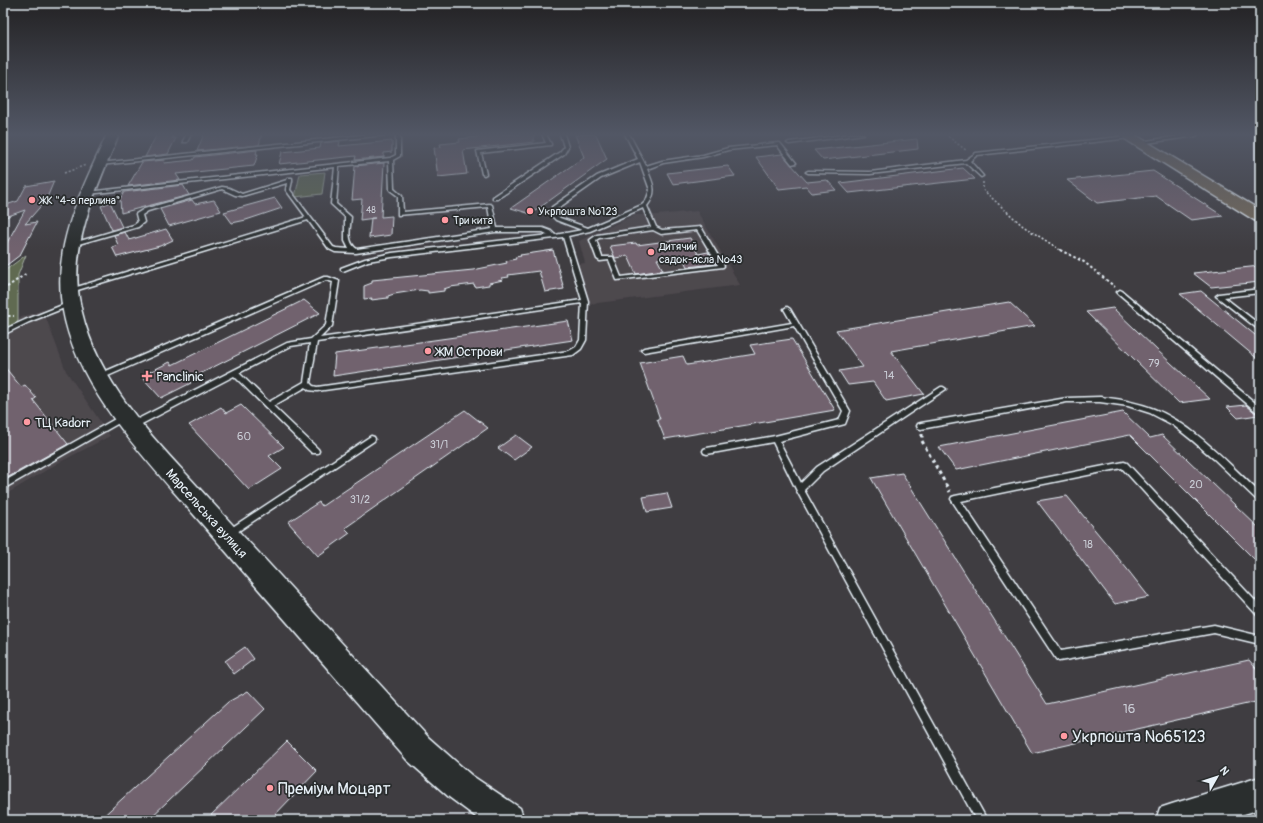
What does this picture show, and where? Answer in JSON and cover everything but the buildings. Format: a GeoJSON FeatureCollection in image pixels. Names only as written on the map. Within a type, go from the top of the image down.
{"type":"FeatureCollection","features":[{"type":"Feature","properties":{"kind":"main road"},"geometry":{"type":"LineString","coordinates":[[1188,172],[1257,213]]}},
{"type":"Feature","properties":{"kind":"street","name":"Марсельська вулиця"},"geometry":{"type":"LineString","coordinates":[[97,172],[75,230],[70,258],[69,297],[76,330],[85,353],[99,377],[127,421],[226,535],[418,749],[460,786],[508,820]]}},
{"type":"Feature","properties":{"kind":"street"},"geometry":{"type":"LineString","coordinates":[[1172,820],[1260,793]]}},
{"type":"Feature","properties":{"kind":"lane"},"geometry":{"type":"LineString","coordinates":[[88,193],[271,172]]}},
{"type":"Feature","properties":{"kind":"lane"},"geometry":{"type":"LineString","coordinates":[[292,172],[288,190],[331,248],[335,250],[356,251],[495,230],[544,230],[553,236]]}},
{"type":"Feature","properties":{"kind":"lane"},"geometry":{"type":"LineString","coordinates":[[336,172],[333,204],[348,217],[347,243],[350,249],[356,251]]}},
{"type":"Feature","properties":{"kind":"lane"},"geometry":{"type":"LineString","coordinates":[[391,172],[392,190],[400,196],[400,214],[490,205],[495,230]]}},
{"type":"Feature","properties":{"kind":"lane"},"geometry":{"type":"LineString","coordinates":[[495,198],[533,172]]}},
{"type":"Feature","properties":{"kind":"lane"},"geometry":{"type":"LineString","coordinates":[[588,230],[558,219],[554,215],[554,208],[598,177],[610,172]]}},
{"type":"Feature","properties":{"kind":"lane"},"geometry":{"type":"LineString","coordinates":[[343,269],[367,260],[392,255],[565,235],[588,230],[644,206],[651,195],[652,190],[646,172]]}},
{"type":"Feature","properties":{"kind":"lane"},"geometry":{"type":"LineString","coordinates":[[835,172],[880,172]]}},
{"type":"Feature","properties":{"kind":"lane"},"geometry":{"type":"LineString","coordinates":[[978,172],[981,176]]}},
{"type":"Feature","properties":{"kind":"lane"},"geometry":{"type":"LineString","coordinates":[[72,244],[136,226],[140,222],[139,214],[153,208],[222,188],[228,189],[234,194],[242,195],[290,181]]}},
{"type":"Feature","properties":{"kind":"lane"},"geometry":{"type":"LineString","coordinates":[[644,206],[654,228],[661,232],[699,228],[721,266],[619,279],[611,258],[600,259],[593,240],[597,237],[654,228]]}},
{"type":"Feature","properties":{"kind":"lane"},"geometry":{"type":"LineString","coordinates":[[3,334],[69,297],[309,218]]}},
{"type":"Feature","properties":{"kind":"lane"},"geometry":{"type":"LineString","coordinates":[[99,377],[320,279],[332,278],[336,281],[329,326],[314,339],[307,383],[311,388],[317,389],[571,354],[579,348],[583,340],[586,301],[565,235]]}},
{"type":"Feature","properties":{"kind":"lane"},"geometry":{"type":"LineString","coordinates":[[1260,291],[1220,296],[1260,328]]}},
{"type":"Feature","properties":{"kind":"lane"},"geometry":{"type":"LineString","coordinates":[[1120,292],[1260,412]]}},
{"type":"Feature","properties":{"kind":"lane"},"geometry":{"type":"LineString","coordinates":[[3,486],[127,421],[234,372],[289,344],[314,339],[586,301]]}},
{"type":"Feature","properties":{"kind":"lane"},"geometry":{"type":"LineString","coordinates":[[707,451],[775,439],[842,422],[847,411],[787,309]]}},
{"type":"Feature","properties":{"kind":"lane"},"geometry":{"type":"LineString","coordinates":[[644,350],[796,324]]}},
{"type":"Feature","properties":{"kind":"lane"},"geometry":{"type":"LineString","coordinates":[[234,372],[315,451]]}},
{"type":"Feature","properties":{"kind":"lane"},"geometry":{"type":"LineString","coordinates":[[268,405],[307,383]]}},
{"type":"Feature","properties":{"kind":"lane"},"geometry":{"type":"LineString","coordinates":[[800,489],[820,469],[943,389]]}},
{"type":"Feature","properties":{"kind":"lane"},"geometry":{"type":"LineString","coordinates":[[921,426],[1067,400],[1092,399],[1125,402],[1147,408],[1179,425],[1260,498]]}},
{"type":"Feature","properties":{"kind":"lane"},"geometry":{"type":"LineString","coordinates":[[226,535],[371,439]]}},
{"type":"Feature","properties":{"kind":"lane"},"geometry":{"type":"LineString","coordinates":[[775,439],[800,489],[982,820]]}},
{"type":"Feature","properties":{"kind":"lane"},"geometry":{"type":"LineString","coordinates":[[1260,612],[1124,465],[955,499],[1060,656],[1214,629],[1260,640]]}},
{"type":"Feature","properties":{"kind":"path"},"geometry":{"type":"LineString","coordinates":[[981,176],[984,183],[983,190],[1007,213],[1044,240],[1063,252],[1084,262],[1120,292]]}},
{"type":"Feature","properties":{"kind":"path"},"geometry":{"type":"LineString","coordinates":[[3,290],[27,273]]}},
{"type":"Feature","properties":{"kind":"path"},"geometry":{"type":"LineString","coordinates":[[921,426],[922,441],[955,499]]}},
{"type":"Feature","properties":{"kind":"shaded area","name":"Дитячий садок-ясла №43"},"geometry":{"type":"Polygon","coordinates":[[[697,211],[740,285],[590,304],[578,264],[585,263],[579,241],[635,215],[657,215],[697,211]]]}},
{"type":"Feature","properties":{"kind":"shaded area"},"geometry":{"type":"Polygon","coordinates":[[[43,310],[66,371],[110,436],[58,463],[3,496],[3,330],[16,319],[43,310]]]}},
{"type":"Feature","properties":{"kind":"green space"},"geometry":{"type":"Polygon","coordinates":[[[325,172],[322,194],[295,197],[300,174],[325,172]]]}},
{"type":"Feature","properties":{"kind":"green space"},"geometry":{"type":"Polygon","coordinates":[[[26,255],[18,275],[18,321],[3,330],[3,272],[26,255]]]}},
{"type":"Feature","properties":{"kind":"place","name":"ЖК \"4-а перлина\""},"geometry":{"type":"Point","coordinates":[32,200]}},
{"type":"Feature","properties":{"kind":"place","name":"Укрпошта №123"},"geometry":{"type":"Point","coordinates":[530,211]}},
{"type":"Feature","properties":{"kind":"place","name":"Три кита"},"geometry":{"type":"Point","coordinates":[445,220]}},
{"type":"Feature","properties":{"kind":"place","name":"Дитячий садок-ясла №43"},"geometry":{"type":"Point","coordinates":[651,252]}},
{"type":"Feature","properties":{"kind":"place","name":"ЖМ Острови"},"geometry":{"type":"Point","coordinates":[428,351]}},
{"type":"Feature","properties":{"kind":"place","name":"Panclinic"},"geometry":{"type":"Point","coordinates":[147,376]}},
{"type":"Feature","properties":{"kind":"place","name":"ТЦ Kadorr"},"geometry":{"type":"Point","coordinates":[27,422]}},
{"type":"Feature","properties":{"kind":"place","name":"Укрпошта №65123"},"geometry":{"type":"Point","coordinates":[1064,736]}},
{"type":"Feature","properties":{"kind":"place","name":"Преміум Моцарт"},"geometry":{"type":"Point","coordinates":[270,788]}}]}
